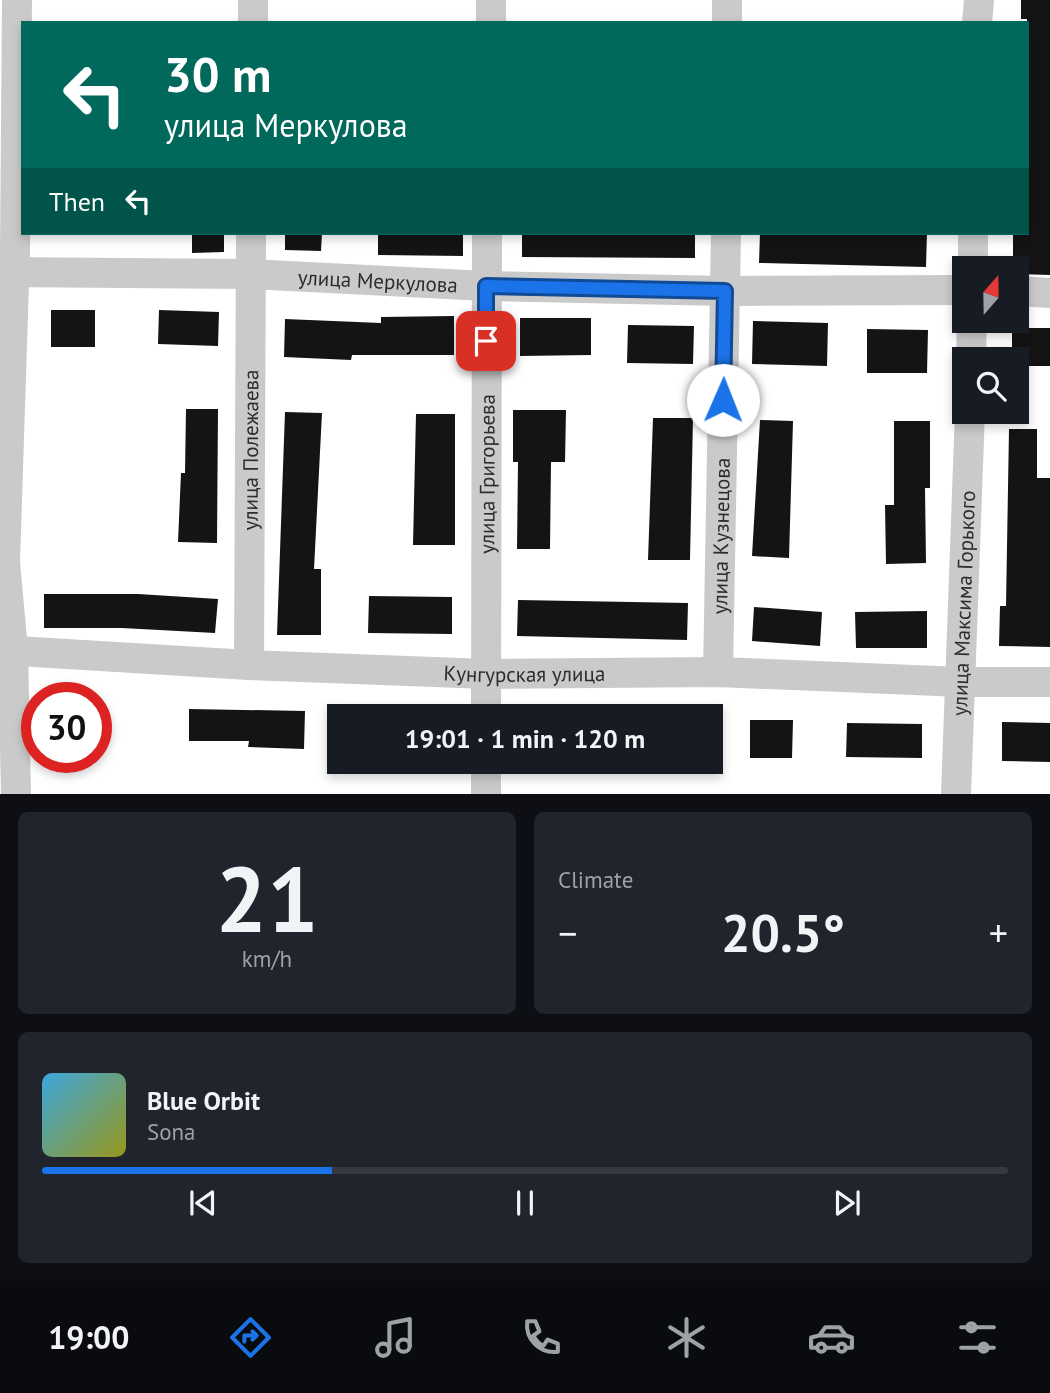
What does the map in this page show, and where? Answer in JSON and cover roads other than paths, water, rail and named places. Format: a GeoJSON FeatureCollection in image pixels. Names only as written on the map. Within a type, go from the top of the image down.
{"type":"FeatureCollection","features":[{"type":"Feature","properties":{"kind":"street"},"geometry":{"type":"LineString","coordinates":[[16,794],[18,750],[7,650],[5,562],[7,272],[17,0]]}},
{"type":"Feature","properties":{"kind":"street"},"geometry":{"type":"LineString","coordinates":[[253,0],[253,21]]}},
{"type":"Feature","properties":{"kind":"street"},"geometry":{"type":"LineString","coordinates":[[491,0],[491,21]]}},
{"type":"Feature","properties":{"kind":"street"},"geometry":{"type":"LineString","coordinates":[[727,0],[727,21]]}},
{"type":"Feature","properties":{"kind":"street"},"geometry":{"type":"LineString","coordinates":[[977,21],[979,0]]}},
{"type":"Feature","properties":{"kind":"street","name":"улица Полежаева"},"geometry":{"type":"LineString","coordinates":[[249,665],[251,235]]}},
{"type":"Feature","properties":{"kind":"street","name":"улица Григорьева"},"geometry":{"type":"LineString","coordinates":[[486,704],[487,235]]}},
{"type":"Feature","properties":{"kind":"street","name":"улица Кузнецова"},"geometry":{"type":"LineString","coordinates":[[718,672],[726,235]]}},
{"type":"Feature","properties":{"kind":"street"},"geometry":{"type":"LineString","coordinates":[[973,235],[973,256]]}},
{"type":"Feature","properties":{"kind":"street","name":"улица Меркулова"},"geometry":{"type":"LineString","coordinates":[[7,272],[250,274],[486,286],[725,291],[952,290]]}},
{"type":"Feature","properties":{"kind":"street"},"geometry":{"type":"LineString","coordinates":[[1029,292],[1050,293]]}},
{"type":"Feature","properties":{"kind":"street","name":"улица Максима Горького"},"geometry":{"type":"LineString","coordinates":[[956,794],[970,424]]}},
{"type":"Feature","properties":{"kind":"street","name":"Кунгурская улица"},"geometry":{"type":"LineString","coordinates":[[7,650],[249,665],[487,674],[718,672],[962,682],[1050,682]]}},
{"type":"Feature","properties":{"kind":"street"},"geometry":{"type":"LineString","coordinates":[[486,774],[486,794]]}}]}
